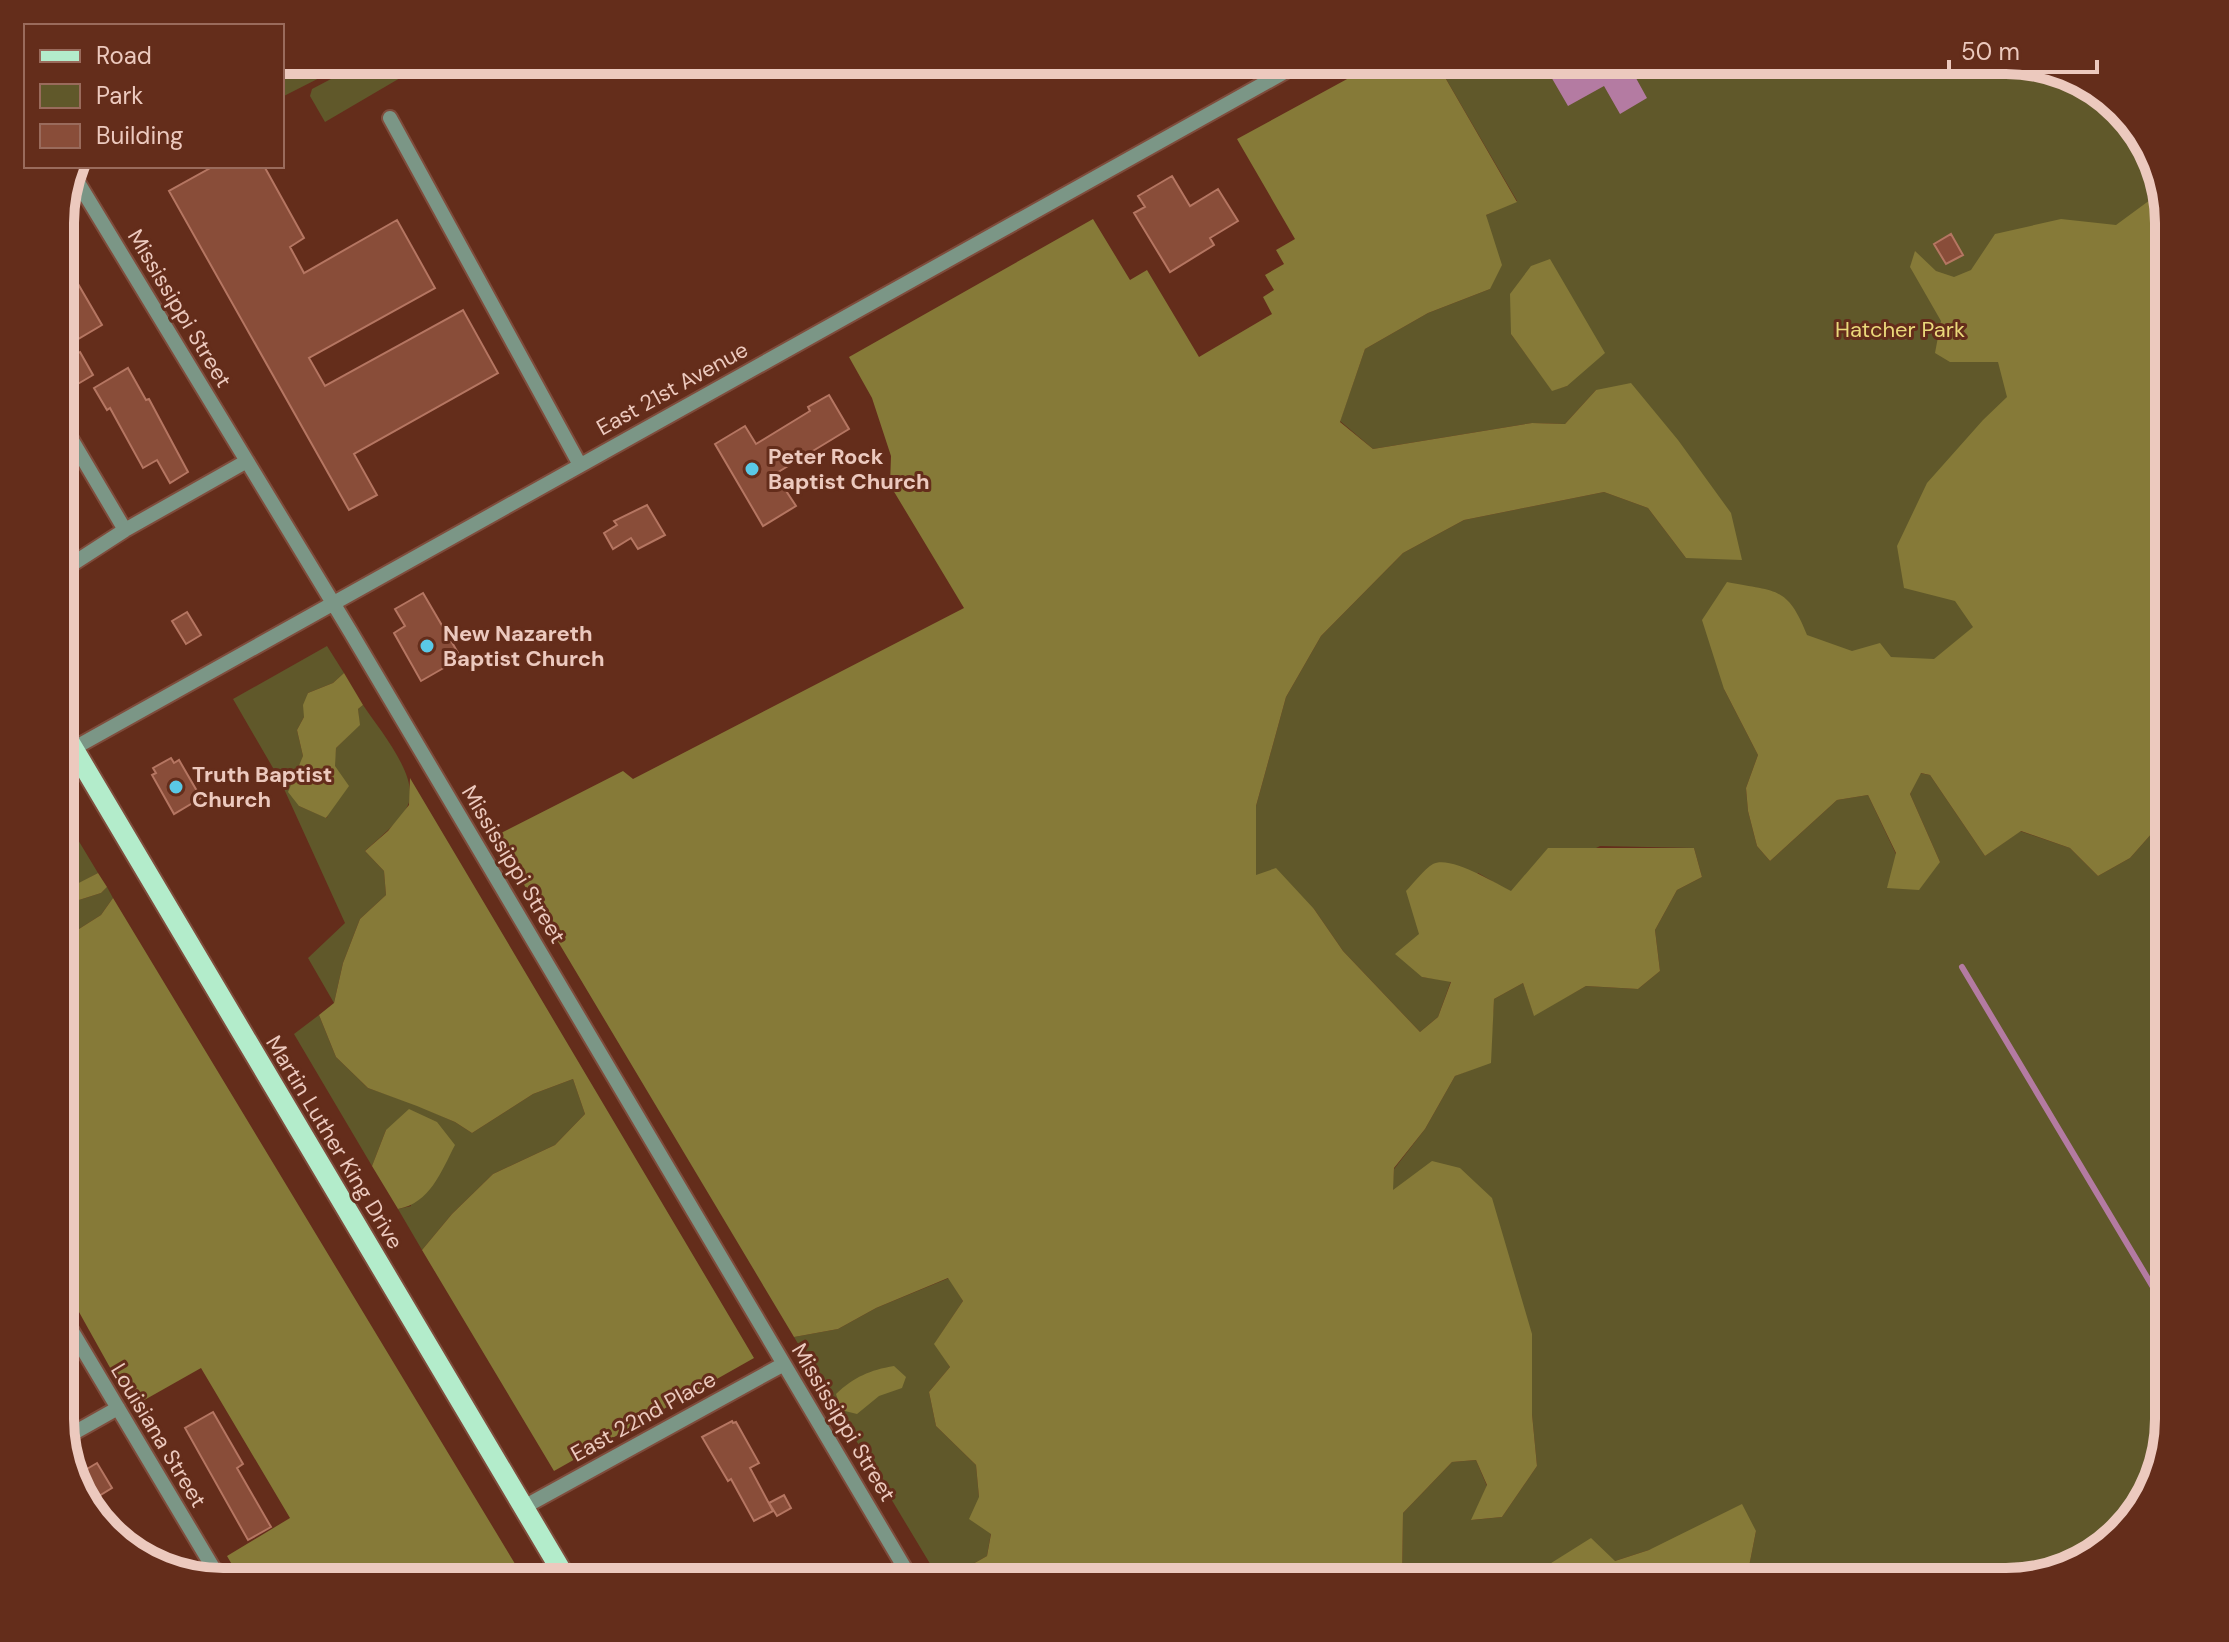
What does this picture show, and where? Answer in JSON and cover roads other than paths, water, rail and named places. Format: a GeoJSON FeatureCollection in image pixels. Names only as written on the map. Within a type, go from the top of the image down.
{"type":"FeatureCollection","features":[{"type":"Feature","properties":{"kind":"main road","name":"Martin Luther King Drive"},"geometry":{"type":"LineString","coordinates":[[74,764],[560,1568]]}},
{"type":"Feature","properties":{"kind":"street","name":"East 21st Avenue"},"geometry":{"type":"LineString","coordinates":[[74,748],[1281,74]]}},
{"type":"Feature","properties":{"kind":"street"},"geometry":{"type":"LineString","coordinates":[[390,118],[580,465]]}},
{"type":"Feature","properties":{"kind":"street","name":"Mississippi Street"},"geometry":{"type":"LineString","coordinates":[[79,184],[334,602],[905,1568]]}},
{"type":"Feature","properties":{"kind":"street"},"geometry":{"type":"LineString","coordinates":[[74,444],[125,530]]}},
{"type":"Feature","properties":{"kind":"street"},"geometry":{"type":"LineString","coordinates":[[74,563],[125,530],[247,461]]}},
{"type":"Feature","properties":{"kind":"street","name":"Louisiana Street"},"geometry":{"type":"LineString","coordinates":[[74,1334],[213,1567]]}},
{"type":"Feature","properties":{"kind":"street","name":"East 22nd Place"},"geometry":{"type":"LineString","coordinates":[[524,1507],[784,1364]]}},
{"type":"Feature","properties":{"kind":"street"},"geometry":{"type":"LineString","coordinates":[[75,1432],[118,1408]]}},
{"type":"Feature","properties":{"kind":"waterway"},"geometry":{"type":"LineString","coordinates":[[1962,967],[2155,1291]]}},
{"type":"Feature","properties":{"kind":"place","name":"Peter Rock Baptist Church"},"geometry":{"type":"Point","coordinates":[752,469]}},
{"type":"Feature","properties":{"kind":"place","name":"New Nazareth Baptist Church"},"geometry":{"type":"Point","coordinates":[427,646]}},
{"type":"Feature","properties":{"kind":"place","name":"Truth Baptist Church"},"geometry":{"type":"Point","coordinates":[176,787]}},
{"type":"Feature","properties":{"kind":"park label","name":"Hatcher Park"},"geometry":{"type":"Point","coordinates":[1900,329]}}]}
